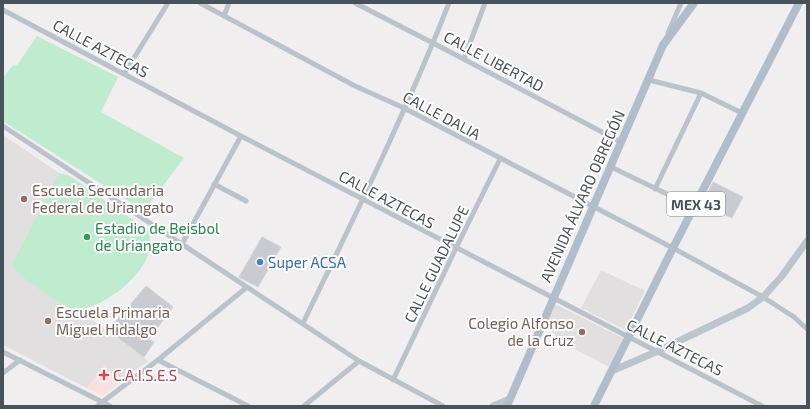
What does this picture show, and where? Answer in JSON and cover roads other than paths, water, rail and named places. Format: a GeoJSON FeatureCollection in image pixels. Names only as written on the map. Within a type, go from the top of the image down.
{"type":"FeatureCollection","features":[{"type":"Feature","properties":{"kind":"main road","name":"AVENIDA ÁLVARO OBREGÓN"},"geometry":{"type":"LineString","coordinates":[[508,403],[663,46],[694,3]]}},
{"type":"Feature","properties":{"kind":"main road","name":"MEX 43"},"geometry":{"type":"LineString","coordinates":[[594,406],[672,248],[799,3]]}},
{"type":"Feature","properties":{"kind":"street"},"geometry":{"type":"LineString","coordinates":[[124,74],[168,3]]}},
{"type":"Feature","properties":{"kind":"street","name":"CALLE DALIA"},"geometry":{"type":"LineString","coordinates":[[200,3],[355,86],[404,108],[672,248],[763,297],[807,328]]}},
{"type":"Feature","properties":{"kind":"street"},"geometry":{"type":"LineString","coordinates":[[224,16],[229,3]]}},
{"type":"Feature","properties":{"kind":"street","name":"CALLE LIBERTAD"},"geometry":{"type":"LineString","coordinates":[[355,3],[621,142]]}},
{"type":"Feature","properties":{"kind":"street"},"geometry":{"type":"LineString","coordinates":[[303,323],[363,199],[433,43],[449,3]]}},
{"type":"Feature","properties":{"kind":"street"},"geometry":{"type":"LineString","coordinates":[[464,59],[485,3]]}},
{"type":"Feature","properties":{"kind":"street"},"geometry":{"type":"LineString","coordinates":[[663,46],[681,3]]}},
{"type":"Feature","properties":{"kind":"street","name":"CALLE AZTECAS"},"geometry":{"type":"LineString","coordinates":[[3,10],[240,136],[762,406]]}},
{"type":"Feature","properties":{"kind":"street"},"geometry":{"type":"LineString","coordinates":[[649,80],[702,93],[742,113]]}},
{"type":"Feature","properties":{"kind":"street"},"geometry":{"type":"LineString","coordinates":[[655,189],[702,93]]}},
{"type":"Feature","properties":{"kind":"street"},"geometry":{"type":"LineString","coordinates":[[3,126],[359,361],[443,406]]}},
{"type":"Feature","properties":{"kind":"street"},"geometry":{"type":"LineString","coordinates":[[182,244],[240,136]]}},
{"type":"Feature","properties":{"kind":"street","name":"CALLE GUADALUPE"},"geometry":{"type":"LineString","coordinates":[[394,380],[500,159]]}},
{"type":"Feature","properties":{"kind":"street"},"geometry":{"type":"LineString","coordinates":[[611,167],[694,208]]}},
{"type":"Feature","properties":{"kind":"street"},"geometry":{"type":"LineString","coordinates":[[214,184],[246,201]]}},
{"type":"Feature","properties":{"kind":"street"},"geometry":{"type":"LineString","coordinates":[[612,371],[658,352],[748,308],[763,297],[806,246]]}},
{"type":"Feature","properties":{"kind":"street"},"geometry":{"type":"LineString","coordinates":[[97,406],[158,360],[247,287]]}},
{"type":"Feature","properties":{"kind":"street"},"geometry":{"type":"LineString","coordinates":[[4,353],[110,406]]}},
{"type":"Feature","properties":{"kind":"street"},"geometry":{"type":"LineString","coordinates":[[3,373],[20,360]]}},
{"type":"Feature","properties":{"kind":"street"},"geometry":{"type":"LineString","coordinates":[[158,360],[248,406]]}},
{"type":"Feature","properties":{"kind":"street"},"geometry":{"type":"LineString","coordinates":[[304,406],[359,361]]}},
{"type":"Feature","properties":{"kind":"street"},"geometry":{"type":"LineString","coordinates":[[493,406],[508,403]]}},
{"type":"Feature","properties":{"kind":"place","name":"Escuela Secundaria Federal de Uriangato"},"geometry":{"type":"Point","coordinates":[24,199]}},
{"type":"Feature","properties":{"kind":"place","name":"Estadio de Beisbol de Uriangato"},"geometry":{"type":"Point","coordinates":[87,237]}},
{"type":"Feature","properties":{"kind":"place","name":"Super ACSA"},"geometry":{"type":"Point","coordinates":[260,262]}},
{"type":"Feature","properties":{"kind":"place","name":"Escuela Primaria Miguel Hidalgo"},"geometry":{"type":"Point","coordinates":[48,321]}},
{"type":"Feature","properties":{"kind":"place","name":"Colegio Alfonso de la Cruz"},"geometry":{"type":"Point","coordinates":[582,332]}},
{"type":"Feature","properties":{"kind":"place","name":"C.A.I.S.E.S"},"geometry":{"type":"Point","coordinates":[104,375]}}]}
